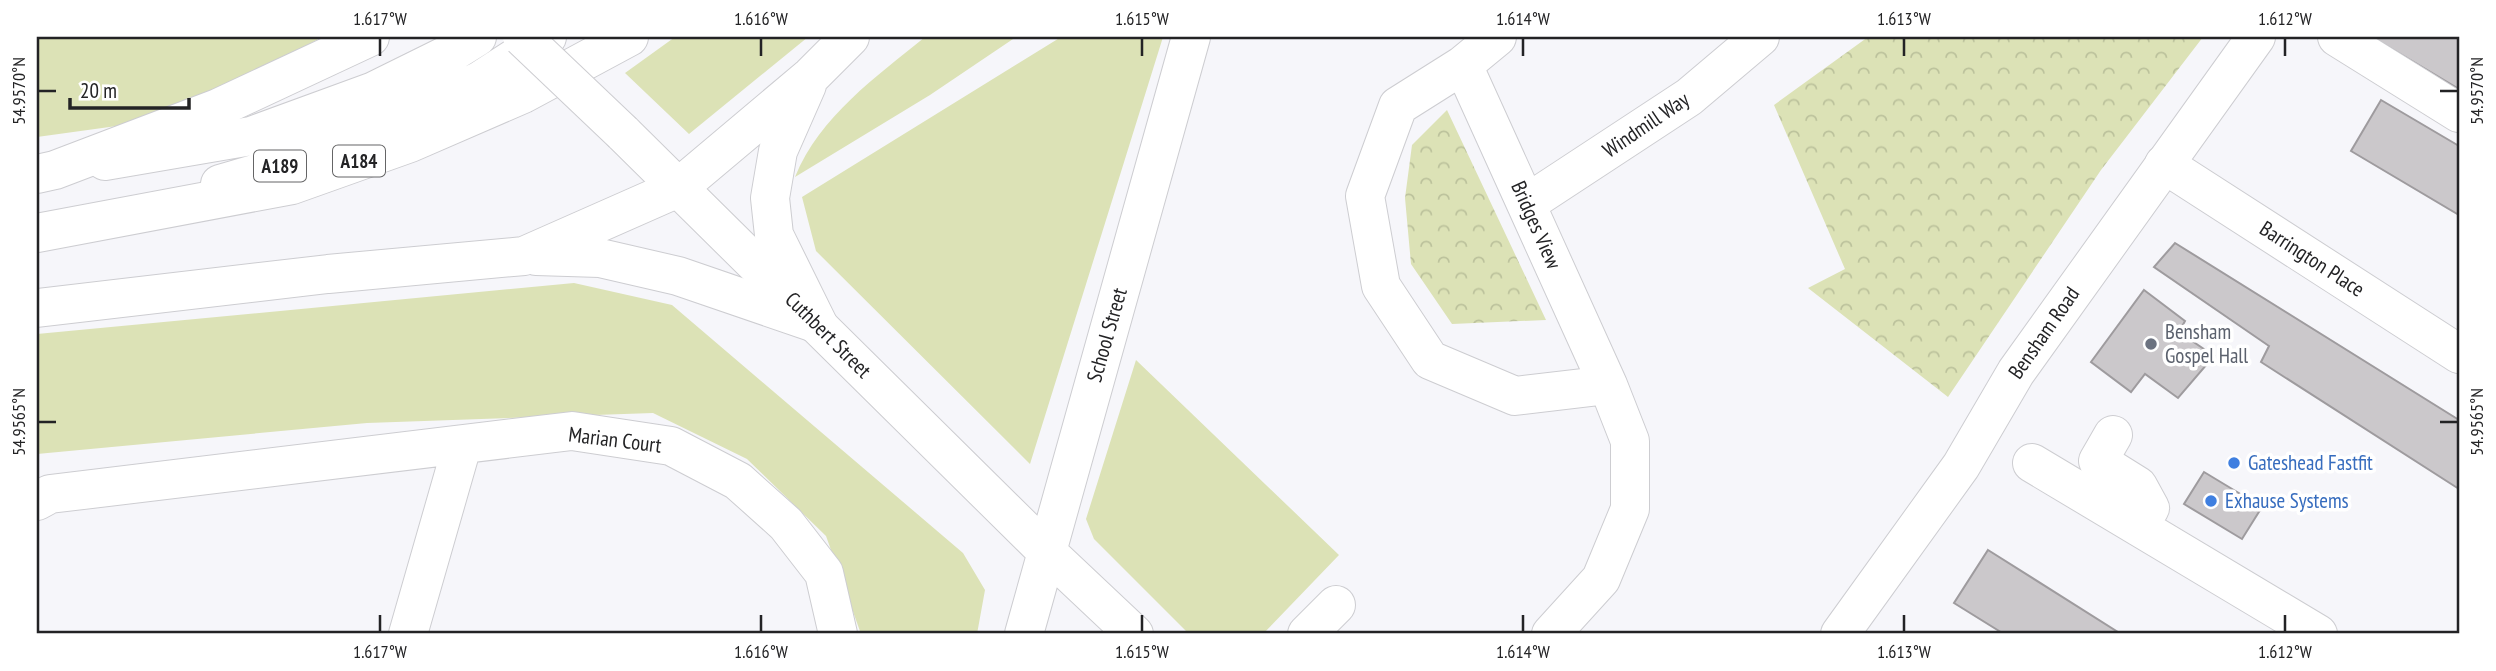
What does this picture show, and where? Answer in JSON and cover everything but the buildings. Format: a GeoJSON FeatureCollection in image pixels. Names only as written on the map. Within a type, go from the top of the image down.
{"type":"FeatureCollection","features":[{"type":"Feature","properties":{"kind":"main road"},"geometry":{"type":"LineString","coordinates":[[46,172],[218,108],[370,37]]}},
{"type":"Feature","properties":{"kind":"main road","name":"A189"},"geometry":{"type":"LineString","coordinates":[[46,172],[251,136],[374,91],[453,52],[477,37]]}},
{"type":"Feature","properties":{"kind":"main road","name":"Cuthbert Street"},"geometry":{"type":"LineString","coordinates":[[522,37],[1134,634]]}},
{"type":"Feature","properties":{"kind":"main road","name":"A189"},"geometry":{"type":"LineString","coordinates":[[53,229],[284,164],[422,110],[481,80],[547,37]]}},
{"type":"Feature","properties":{"kind":"main road","name":"A184"},"geometry":{"type":"LineString","coordinates":[[53,229],[292,185],[410,143],[511,100],[629,37]]}},
{"type":"Feature","properties":{"kind":"main road"},"geometry":{"type":"LineString","coordinates":[[524,256],[678,188],[811,76],[850,37]]}},
{"type":"Feature","properties":{"kind":"main road","name":"School Street"},"geometry":{"type":"LineString","coordinates":[[1024,634],[1191,37]]}},
{"type":"Feature","properties":{"kind":"main road"},"geometry":{"type":"LineString","coordinates":[[1497,37],[1463,65],[1398,106],[1365,196],[1381,286],[1430,360],[1515,396],[1608,385]]}},
{"type":"Feature","properties":{"kind":"main road","name":"Windmill Way"},"geometry":{"type":"LineString","coordinates":[[1526,204],[1689,97],[1760,37]]}},
{"type":"Feature","properties":{"kind":"main road","name":"Bensham Road"},"geometry":{"type":"LineString","coordinates":[[1840,634],[1961,466],[2016,372],[2256,37]]}},
{"type":"Feature","properties":{"kind":"main road"},"geometry":{"type":"LineString","coordinates":[[2337,37],[2459,113]]}},
{"type":"Feature","properties":{"kind":"main road","name":"Bridges View"},"geometry":{"type":"LineString","coordinates":[[1463,65],[1608,385],[1630,441],[1630,509],[1601,579],[1551,634]]}},
{"type":"Feature","properties":{"kind":"main road"},"geometry":{"type":"LineString","coordinates":[[811,76],[778,151],[770,198],[774,235],[818,324]]}},
{"type":"Feature","properties":{"kind":"main road","name":"Barrington Place"},"geometry":{"type":"LineString","coordinates":[[2164,164],[2459,354]]}},
{"type":"Feature","properties":{"kind":"main road"},"geometry":{"type":"LineString","coordinates":[[37,309],[328,274],[524,256],[600,258],[665,273],[818,324]]}},
{"type":"Feature","properties":{"kind":"main road","name":"Marian Court"},"geometry":{"type":"LineString","coordinates":[[37,501],[50,494],[572,431],[671,446],[738,481],[786,524],[824,573],[838,634]]}},
{"type":"Feature","properties":{"kind":"main road"},"geometry":{"type":"LineString","coordinates":[[2113,435],[2098,461],[2138,486],[2150,508],[2139,527]]}},
{"type":"Feature","properties":{"kind":"main road"},"geometry":{"type":"LineString","coordinates":[[408,634],[462,446]]}},
{"type":"Feature","properties":{"kind":"main road"},"geometry":{"type":"LineString","coordinates":[[2032,463],[2318,634]]}},
{"type":"Feature","properties":{"kind":"main road"},"geometry":{"type":"LineString","coordinates":[[1307,634],[1336,605]]}},
{"type":"Feature","properties":{"kind":"green space"},"geometry":{"type":"Polygon","coordinates":[[[38,37],[322,37],[261,71],[124,125],[37,137],[38,37]]]}},
{"type":"Feature","properties":{"kind":"green space"},"geometry":{"type":"Polygon","coordinates":[[[675,37],[808,37],[689,134],[625,73],[675,37]]]}},
{"type":"Feature","properties":{"kind":"green space"},"geometry":{"type":"Polygon","coordinates":[[[925,37],[1016,37],[930,95],[795,177],[806,155],[834,116],[925,37]]]}},
{"type":"Feature","properties":{"kind":"green space"},"geometry":{"type":"Polygon","coordinates":[[[1061,37],[1163,37],[1030,464],[816,251],[802,197],[1061,37]]]}},
{"type":"Feature","properties":{"kind":"green space"},"geometry":{"type":"Polygon","coordinates":[[[1868,37],[2203,37],[2101,170],[1948,397],[1808,288],[1845,269],[1774,105],[1868,37]]]}},
{"type":"Feature","properties":{"kind":"green space"},"geometry":{"type":"Polygon","coordinates":[[[1447,110],[1546,320],[1452,324],[1411,264],[1405,198],[1412,145],[1447,110]]]}},
{"type":"Feature","properties":{"kind":"green space"},"geometry":{"type":"Polygon","coordinates":[[[574,283],[672,305],[963,553],[985,590],[977,634],[861,634],[826,536],[747,459],[653,413],[367,423],[37,454],[37,334],[574,283]]]}},
{"type":"Feature","properties":{"kind":"green space"},"geometry":{"type":"Polygon","coordinates":[[[1136,360],[1339,555],[1263,634],[1189,634],[1094,539],[1086,519],[1136,360]]]}},
{"type":"Feature","properties":{"kind":"place","name":"Bensham Gospel Hall"},"geometry":{"type":"Point","coordinates":[2151,344]}},
{"type":"Feature","properties":{"kind":"place","name":"Gateshead Fastfit"},"geometry":{"type":"Point","coordinates":[2234,463]}},
{"type":"Feature","properties":{"kind":"place","name":"Exhause Systems"},"geometry":{"type":"Point","coordinates":[2211,501]}}]}
